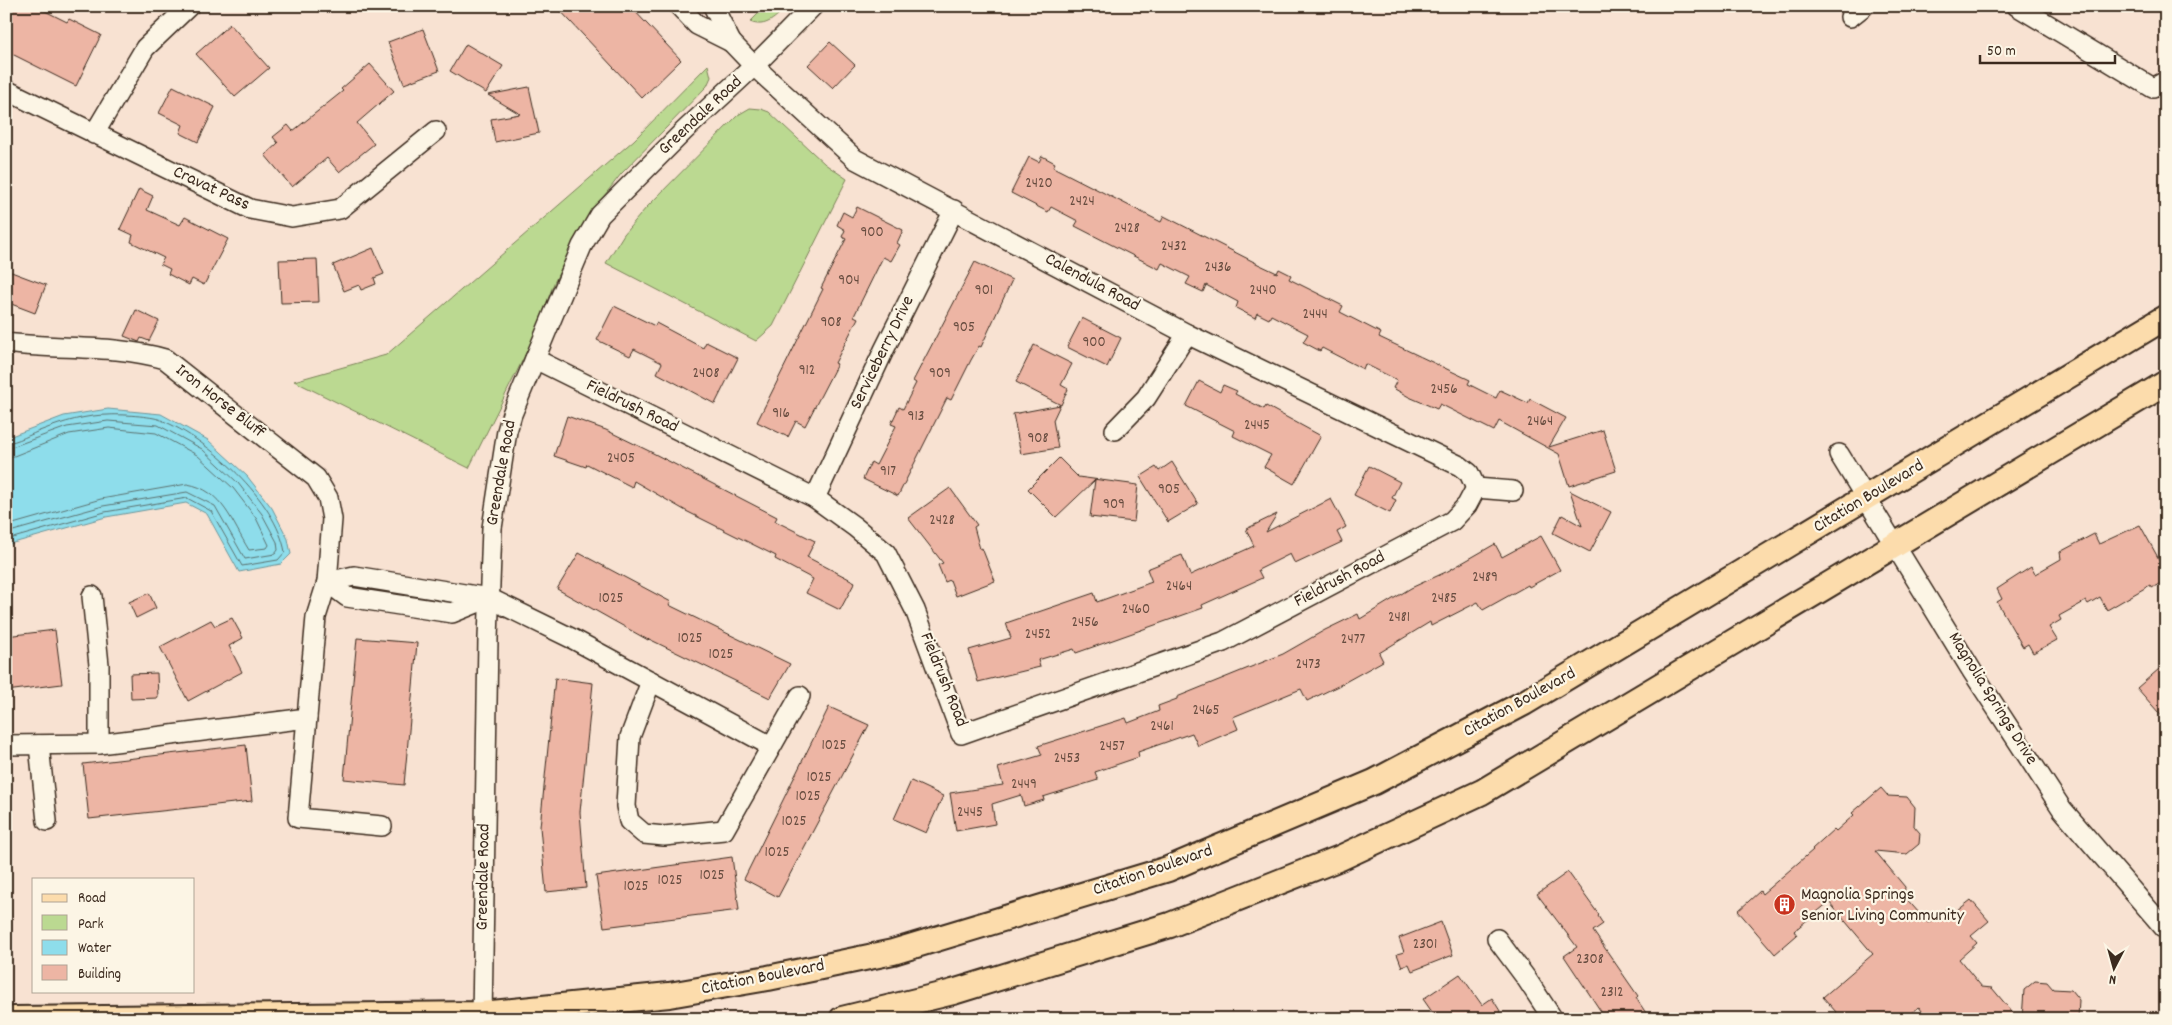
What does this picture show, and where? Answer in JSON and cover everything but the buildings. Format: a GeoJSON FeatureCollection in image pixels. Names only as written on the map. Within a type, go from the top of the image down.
{"type":"FeatureCollection","features":[{"type":"Feature","properties":{"kind":"main road","name":"Citation Boulevard"},"geometry":{"type":"LineString","coordinates":[[14,1019],[482,1016],[670,995],[768,978],[893,952],[1168,869],[1374,782],[1515,708],[2166,317]]}},
{"type":"Feature","properties":{"kind":"main road"},"geometry":{"type":"LineString","coordinates":[[842,1019],[953,992],[1170,925],[1340,858],[1482,792],[2166,383]]}},
{"type":"Feature","properties":{"kind":"street"},"geometry":{"type":"LineString","coordinates":[[94,134],[146,48],[189,6]]}},
{"type":"Feature","properties":{"kind":"street","name":"Calendula Road"},"geometry":{"type":"LineString","coordinates":[[679,6],[697,25],[731,42]]}},
{"type":"Feature","properties":{"kind":"street","name":"Calendula Road"},"geometry":{"type":"LineString","coordinates":[[713,6],[731,42],[754,66],[855,159],[1186,334],[1460,466],[1469,473],[1476,488]]}},
{"type":"Feature","properties":{"kind":"street","name":"Greendale Road"},"geometry":{"type":"LineString","coordinates":[[482,1016],[489,598],[492,528],[507,431],[582,246],[600,215],[684,130],[754,66],[813,6]]}},
{"type":"Feature","properties":{"kind":"street"},"geometry":{"type":"LineString","coordinates":[[2016,6],[2153,88],[2166,81]]}},
{"type":"Feature","properties":{"kind":"street","name":"Cravat Pass"},"geometry":{"type":"LineString","coordinates":[[6,90],[250,209],[292,217],[340,209],[436,131]]}},
{"type":"Feature","properties":{"kind":"street","name":"Serviceberry Drive"},"geometry":{"type":"LineString","coordinates":[[815,498],[884,350],[954,210]]}},
{"type":"Feature","properties":{"kind":"street"},"geometry":{"type":"LineString","coordinates":[[1115,430],[1146,398],[1186,334]]}},
{"type":"Feature","properties":{"kind":"street","name":"Iron Horse Bluff"},"geometry":{"type":"LineString","coordinates":[[6,343],[140,352],[165,359],[316,478],[328,498],[332,519],[327,582],[316,617],[298,818],[382,826]]}},
{"type":"Feature","properties":{"kind":"street","name":"Fieldrush Road"},"geometry":{"type":"LineString","coordinates":[[535,358],[815,498],[855,527],[886,553],[915,610],[961,734],[1223,642],[1452,521],[1467,505],[1476,488]]}},
{"type":"Feature","properties":{"kind":"street","name":"Magnolia Springs Drive"},"geometry":{"type":"LineString","coordinates":[[1839,454],[1972,671],[2062,809],[2166,930]]}},
{"type":"Feature","properties":{"kind":"street"},"geometry":{"type":"LineString","coordinates":[[1476,488],[1513,491]]}},
{"type":"Feature","properties":{"kind":"street"},"geometry":{"type":"LineString","coordinates":[[327,582],[354,576],[489,598],[573,639],[771,746]]}},
{"type":"Feature","properties":{"kind":"street"},"geometry":{"type":"LineString","coordinates":[[92,596],[99,665],[99,744]]}},
{"type":"Feature","properties":{"kind":"street"},"geometry":{"type":"LineString","coordinates":[[651,681],[630,738],[626,806],[629,821],[644,834],[664,836],[724,830],[800,696]]}},
{"type":"Feature","properties":{"kind":"street"},"geometry":{"type":"LineString","coordinates":[[6,745],[99,744],[307,718]]}},
{"type":"Feature","properties":{"kind":"street"},"geometry":{"type":"LineString","coordinates":[[39,745],[47,821]]}},
{"type":"Feature","properties":{"kind":"street"},"geometry":{"type":"LineString","coordinates":[[1497,939],[1554,1019]]}},
{"type":"Feature","properties":{"kind":"green space"},"geometry":{"type":"Polygon","coordinates":[[[766,6],[787,6],[775,18],[766,23],[756,24],[750,22],[766,6]]]}},
{"type":"Feature","properties":{"kind":"green space"},"geometry":{"type":"Polygon","coordinates":[[[708,65],[711,77],[707,86],[621,174],[594,209],[554,283],[534,337],[469,468],[294,381],[386,355],[634,140],[708,65]]]}},
{"type":"Feature","properties":{"kind":"green space"},"geometry":{"type":"Polygon","coordinates":[[[750,108],[769,112],[825,164],[847,179],[773,326],[756,341],[606,263],[624,234],[646,208],[738,115],[750,108]]]}},
{"type":"Feature","properties":{"kind":"water"},"geometry":{"type":"Polygon","coordinates":[[[108,409],[161,414],[208,440],[247,476],[272,508],[288,539],[291,554],[281,564],[239,572],[207,514],[186,503],[106,517],[6,545],[6,438],[64,416],[108,409]]]}},
{"type":"Feature","properties":{"kind":"place","name":"Magnolia Springs Senior Living Community"},"geometry":{"type":"Point","coordinates":[1785,905]}}]}
